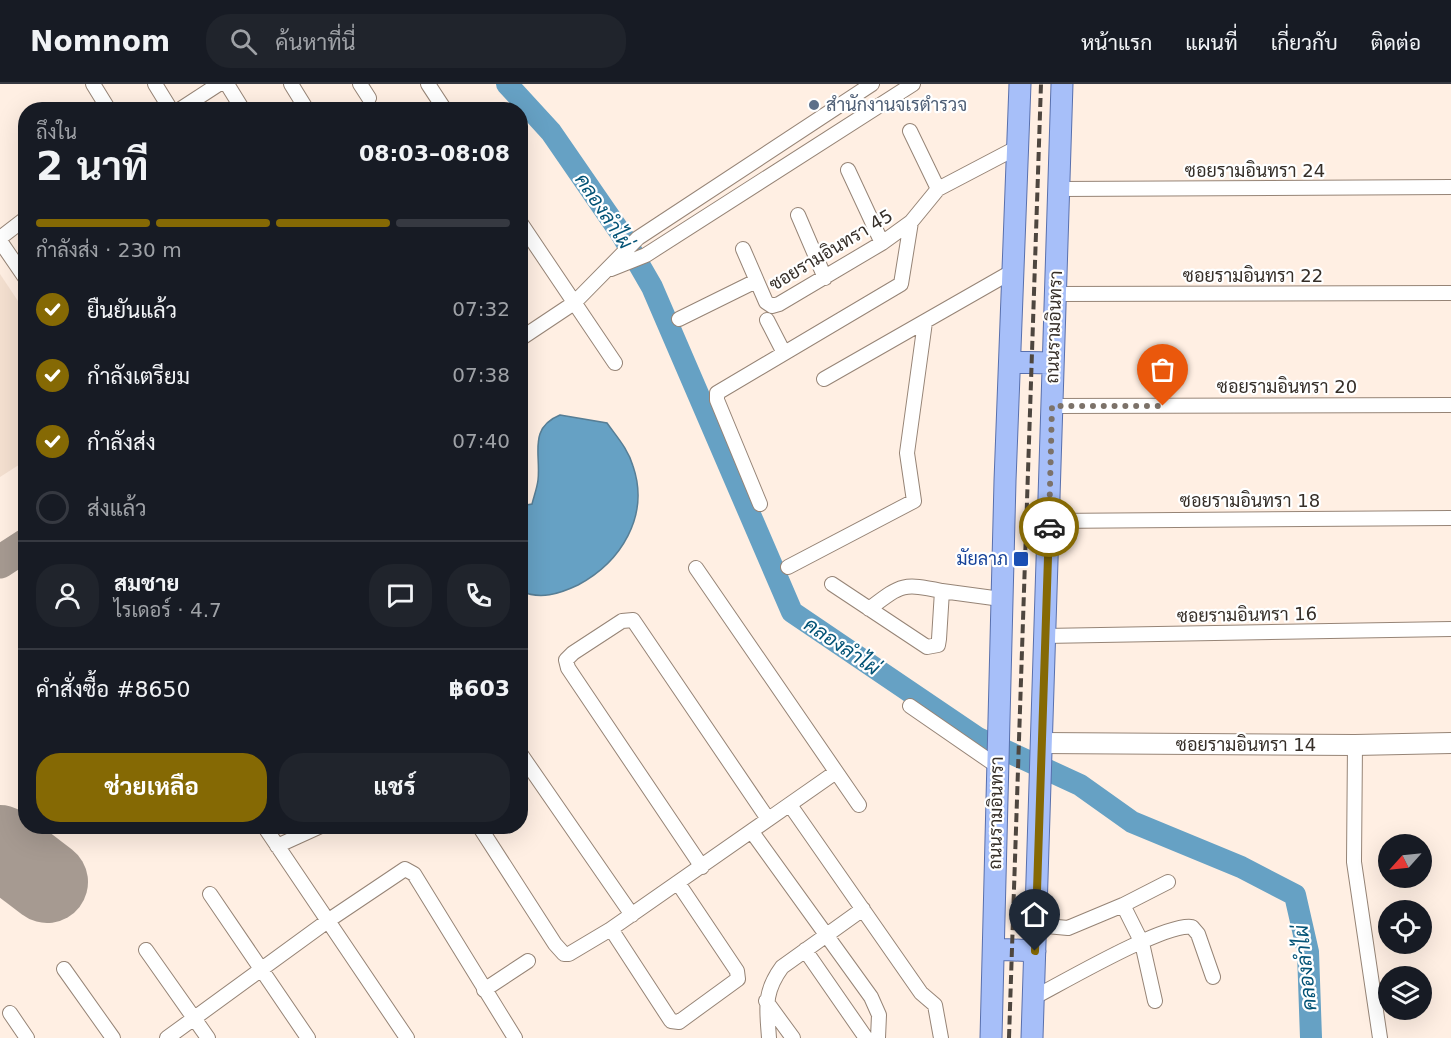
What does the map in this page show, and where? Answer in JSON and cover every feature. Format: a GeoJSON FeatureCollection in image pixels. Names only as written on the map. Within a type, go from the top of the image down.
{"type":"FeatureCollection","features":[{"type":"Feature","properties":{"kind":"main road","name":"ถนนรามอินทรา"},"geometry":{"type":"LineString","coordinates":[[992,1038],[1001,599],[1020,84]]}},
{"type":"Feature","properties":{"kind":"main road","name":"ถนนรามอินทรา"},"geometry":{"type":"LineString","coordinates":[[1032,1038],[1062,84]]}},
{"type":"Feature","properties":{"kind":"main road"},"geometry":{"type":"LineString","coordinates":[[1010,362],[1053,363]]}},
{"type":"Feature","properties":{"kind":"main road"},"geometry":{"type":"LineString","coordinates":[[994,949],[1035,951]]}},
{"type":"Feature","properties":{"kind":"street"},"geometry":{"type":"LineString","coordinates":[[93,84],[104,102]]}},
{"type":"Feature","properties":{"kind":"street"},"geometry":{"type":"LineString","coordinates":[[155,84],[166,102]]}},
{"type":"Feature","properties":{"kind":"street"},"geometry":{"type":"LineString","coordinates":[[191,102],[219,84]]}},
{"type":"Feature","properties":{"kind":"street"},"geometry":{"type":"LineString","coordinates":[[227,84],[238,102]]}},
{"type":"Feature","properties":{"kind":"street"},"geometry":{"type":"LineString","coordinates":[[291,84],[302,102]]}},
{"type":"Feature","properties":{"kind":"street"},"geometry":{"type":"LineString","coordinates":[[360,84],[369,98]]}},
{"type":"Feature","properties":{"kind":"street"},"geometry":{"type":"LineString","coordinates":[[428,84],[440,102]]}},
{"type":"Feature","properties":{"kind":"street"},"geometry":{"type":"LineString","coordinates":[[635,255],[638,238],[872,84]]}},
{"type":"Feature","properties":{"kind":"street"},"geometry":{"type":"LineString","coordinates":[[528,334],[574,303],[605,271],[635,255],[913,84]]}},
{"type":"Feature","properties":{"kind":"street"},"geometry":{"type":"LineString","coordinates":[[910,130],[938,189]]}},
{"type":"Feature","properties":{"kind":"street","name":"ซอยรามอินทรา 45"},"geometry":{"type":"LineString","coordinates":[[743,249],[766,302],[772,306],[825,278],[882,243],[911,222],[938,189],[1018,147]]}},
{"type":"Feature","properties":{"kind":"street"},"geometry":{"type":"LineString","coordinates":[[848,170],[882,243]]}},
{"type":"Feature","properties":{"kind":"street","name":"ซอยรามอินทรา 24"},"geometry":{"type":"LineString","coordinates":[[1059,189],[1451,187]]}},
{"type":"Feature","properties":{"kind":"street"},"geometry":{"type":"LineString","coordinates":[[798,215],[825,278]]}},
{"type":"Feature","properties":{"kind":"street"},"geometry":{"type":"LineString","coordinates":[[760,504],[717,400],[717,393],[901,284],[911,222]]}},
{"type":"Feature","properties":{"kind":"street"},"geometry":{"type":"LineString","coordinates":[[18,224],[0,239],[18,267]]}},
{"type":"Feature","properties":{"kind":"street"},"geometry":{"type":"LineString","coordinates":[[528,234],[615,363]]}},
{"type":"Feature","properties":{"kind":"street"},"geometry":{"type":"LineString","coordinates":[[824,379],[1013,271]]}},
{"type":"Feature","properties":{"kind":"street"},"geometry":{"type":"LineString","coordinates":[[679,319],[756,282]]}},
{"type":"Feature","properties":{"kind":"street","name":"ซอยรามอินทรา 22"},"geometry":{"type":"LineString","coordinates":[[1055,294],[1451,293]]}},
{"type":"Feature","properties":{"kind":"street"},"geometry":{"type":"LineString","coordinates":[[767,320],[784,353]]}},
{"type":"Feature","properties":{"kind":"street"},"geometry":{"type":"LineString","coordinates":[[788,567],[914,501],[907,453],[925,322]]}},
{"type":"Feature","properties":{"kind":"street","name":"ซอยรามอินทรา 20"},"geometry":{"type":"LineString","coordinates":[[1052,406],[1451,405]]}},
{"type":"Feature","properties":{"kind":"street","name":"ซอยรามอินทรา 18"},"geometry":{"type":"LineString","coordinates":[[1049,521],[1451,518]]}},
{"type":"Feature","properties":{"kind":"street"},"geometry":{"type":"LineString","coordinates":[[696,568],[859,805]]}},
{"type":"Feature","properties":{"kind":"street"},"geometry":{"type":"LineString","coordinates":[[831,584],[927,648],[938,645],[942,591]]}},
{"type":"Feature","properties":{"kind":"street"},"geometry":{"type":"LineString","coordinates":[[869,609],[903,586],[911,585],[1001,599]]}},
{"type":"Feature","properties":{"kind":"street"},"geometry":{"type":"LineString","coordinates":[[702,867],[568,668],[566,660],[573,653],[622,621],[633,620],[768,819]]}},
{"type":"Feature","properties":{"kind":"street","name":"ซอยรามอินทรา 16"},"geometry":{"type":"LineString","coordinates":[[1044,636],[1451,629]]}},
{"type":"Feature","properties":{"kind":"street"},"geometry":{"type":"LineString","coordinates":[[910,706],[997,754]]}},
{"type":"Feature","properties":{"kind":"street","name":"ซอยรามอินทรา 14"},"geometry":{"type":"LineString","coordinates":[[1042,751],[1451,743]]}},
{"type":"Feature","properties":{"kind":"street"},"geometry":{"type":"LineString","coordinates":[[1355,745],[1354,862],[1380,1038]]}},
{"type":"Feature","properties":{"kind":"street"},"geometry":{"type":"LineString","coordinates":[[528,765],[632,915]]}},
{"type":"Feature","properties":{"kind":"street"},"geometry":{"type":"LineString","coordinates":[[484,834],[555,944],[564,954],[575,951],[632,915],[836,772]]}},
{"type":"Feature","properties":{"kind":"street"},"geometry":{"type":"LineString","coordinates":[[790,805],[921,993],[935,1005],[941,1038]]}},
{"type":"Feature","properties":{"kind":"street"},"geometry":{"type":"LineString","coordinates":[[752,832],[877,1007],[878,1038]]}},
{"type":"Feature","properties":{"kind":"street"},"geometry":{"type":"LineString","coordinates":[[269,834],[407,1038]]}},
{"type":"Feature","properties":{"kind":"street"},"geometry":{"type":"LineString","coordinates":[[277,846],[303,834]]}},
{"type":"Feature","properties":{"kind":"street"},"geometry":{"type":"LineString","coordinates":[[166,1038],[400,870],[410,869],[515,1038]]}},
{"type":"Feature","properties":{"kind":"street"},"geometry":{"type":"LineString","coordinates":[[1036,925],[1068,928],[1123,905],[1168,882]]}},
{"type":"Feature","properties":{"kind":"street"},"geometry":{"type":"LineString","coordinates":[[611,929],[671,1021],[678,1022],[738,979],[737,971],[678,883]]}},
{"type":"Feature","properties":{"kind":"street"},"geometry":{"type":"LineString","coordinates":[[210,894],[308,1038]]}},
{"type":"Feature","properties":{"kind":"street"},"geometry":{"type":"LineString","coordinates":[[1123,905],[1142,943],[1155,1001]]}},
{"type":"Feature","properties":{"kind":"street"},"geometry":{"type":"LineString","coordinates":[[769,1038],[766,1000],[769,987],[782,967],[863,909]]}},
{"type":"Feature","properties":{"kind":"street"},"geometry":{"type":"LineString","coordinates":[[1033,999],[1142,943],[1184,925],[1192,927],[1198,934],[1213,978]]}},
{"type":"Feature","properties":{"kind":"street"},"geometry":{"type":"LineString","coordinates":[[146,950],[208,1038]]}},
{"type":"Feature","properties":{"kind":"street"},"geometry":{"type":"LineString","coordinates":[[805,950],[866,1038]]}},
{"type":"Feature","properties":{"kind":"street"},"geometry":{"type":"LineString","coordinates":[[484,990],[528,961]]}},
{"type":"Feature","properties":{"kind":"street"},"geometry":{"type":"LineString","coordinates":[[64,969],[113,1038]]}},
{"type":"Feature","properties":{"kind":"street"},"geometry":{"type":"LineString","coordinates":[[766,1000],[793,1038]]}},
{"type":"Feature","properties":{"kind":"street"},"geometry":{"type":"LineString","coordinates":[[10,1013],[27,1038]]}},
{"type":"Feature","properties":{"kind":"shaded area"},"geometry":{"type":"Polygon","coordinates":[[[0,274],[18,301],[18,465],[0,477],[0,274]]]}},
{"type":"Feature","properties":{"kind":"water"},"geometry":{"type":"Polygon","coordinates":[[[560,415],[607,423],[631,460],[637,485],[638,502],[628,536],[607,564],[578,585],[550,595],[535,595],[528,594],[528,505],[532,504],[538,480],[540,434],[550,420],[560,415]]]}},
{"type":"Feature","properties":{"kind":"waterway","name":"คลองลำไผ่"},"geometry":{"type":"LineString","coordinates":[[507,84],[524,102]]}},
{"type":"Feature","properties":{"kind":"waterway","name":"คลองลำไผ่"},"geometry":{"type":"LineString","coordinates":[[528,107],[551,132],[622,235],[652,287],[792,612],[978,738],[1080,785],[1132,822],[1241,867],[1295,895],[1308,952],[1311,1038]]}},
{"type":"Feature","properties":{"kind":"taxiway"},"geometry":{"type":"LineString","coordinates":[[0,562],[18,550]]}},
{"type":"Feature","properties":{"kind":"runway"},"geometry":{"type":"LineString","coordinates":[[0,846],[47,882]]}},
{"type":"Feature","properties":{"kind":"railway"},"geometry":{"type":"LineString","coordinates":[[1009,1038],[1041,84]]}},
{"type":"Feature","properties":{"kind":"way so far"},"geometry":{"type":"LineString","coordinates":[[1049,527],[1052,406],[1163,406]]}},
{"type":"Feature","properties":{"kind":"place","name":"สำนักงานจเรตำรวจ"},"geometry":{"type":"Point","coordinates":[814,105]}},
{"type":"Feature","properties":{"kind":"place","name":"มัยลาภ"},"geometry":{"type":"Point","coordinates":[1021,559]}},
{"type":"Feature","properties":{"kind":"route"},"geometry":{"type":"LineString","coordinates":[[1035,951],[1049,527]]}}]}
